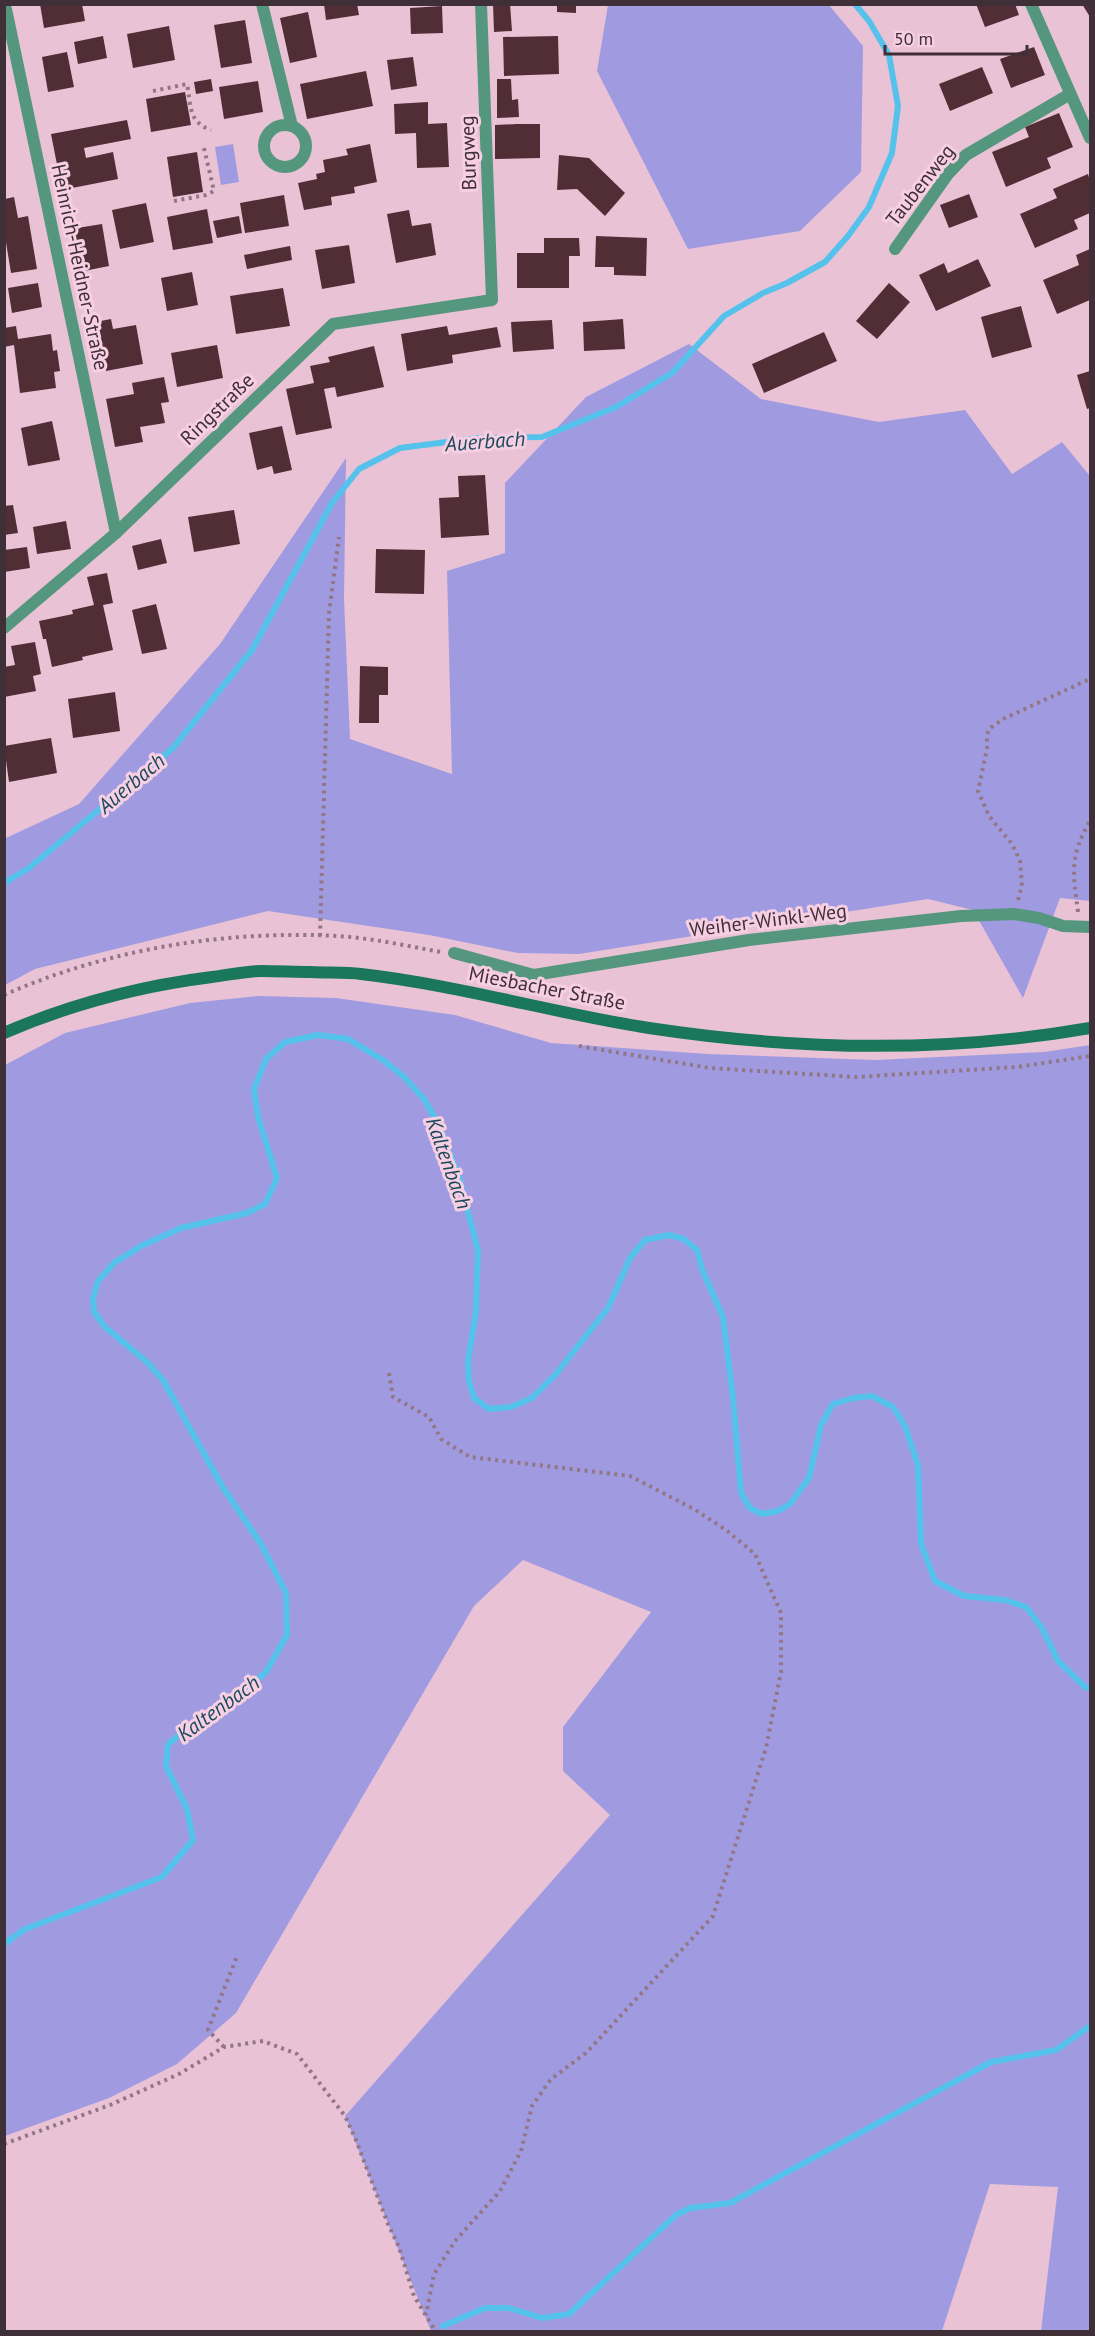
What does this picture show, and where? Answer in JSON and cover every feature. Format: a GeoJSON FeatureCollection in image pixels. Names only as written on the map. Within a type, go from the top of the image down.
{"type":"FeatureCollection","features":[{"type":"Feature","properties":{"kind":"main road","name":"Miesbacher Straße"},"geometry":{"type":"LineString","coordinates":[[4,1033],[93,1000],[162,984],[259,971],[358,973],[423,983],[553,1011],[650,1028],[746,1040],[844,1046],[946,1044],[1051,1035],[1090,1028]]}},
{"type":"Feature","properties":{"kind":"street"},"geometry":{"type":"LineString","coordinates":[[262,4],[292,126]]}},
{"type":"Feature","properties":{"kind":"street","name":"Burgweg"},"geometry":{"type":"LineString","coordinates":[[481,4],[492,300]]}},
{"type":"Feature","properties":{"kind":"street"},"geometry":{"type":"LineString","coordinates":[[1032,4],[1090,138]]}},
{"type":"Feature","properties":{"kind":"street","name":"Heinrich-Heidner-Straße"},"geometry":{"type":"LineString","coordinates":[[7,8],[116,533]]}},
{"type":"Feature","properties":{"kind":"street","name":"Taubenweg"},"geometry":{"type":"LineString","coordinates":[[895,249],[948,174],[966,155],[1070,94]]}},
{"type":"Feature","properties":{"kind":"street","name":"Ringstraße"},"geometry":{"type":"LineString","coordinates":[[4,628],[116,533],[333,324],[492,300]]}},
{"type":"Feature","properties":{"kind":"street","name":"Weiher-Winkl-Weg"},"geometry":{"type":"LineString","coordinates":[[454,954],[534,975],[749,940],[961,916],[1014,914],[1038,918],[1063,926],[1085,928]]}},
{"type":"Feature","properties":{"kind":"path"},"geometry":{"type":"LineString","coordinates":[[153,91],[187,84],[194,119],[203,127],[211,130]]}},
{"type":"Feature","properties":{"kind":"path"},"geometry":{"type":"LineString","coordinates":[[174,201],[206,195],[214,191],[204,148]]}},
{"type":"Feature","properties":{"kind":"path"},"geometry":{"type":"LineString","coordinates":[[320,936],[329,613],[339,537]]}},
{"type":"Feature","properties":{"kind":"path"},"geometry":{"type":"LineString","coordinates":[[1014,914],[1022,886],[1020,861],[1012,844],[989,816],[978,791],[987,748],[987,735],[989,729],[1003,719],[1090,679]]}},
{"type":"Feature","properties":{"kind":"path"},"geometry":{"type":"LineString","coordinates":[[1085,928],[1072,869],[1076,851],[1090,821]]}},
{"type":"Feature","properties":{"kind":"path"},"geometry":{"type":"LineString","coordinates":[[4,995],[118,956],[191,942],[255,936],[339,936],[454,954]]}},
{"type":"Feature","properties":{"kind":"path"},"geometry":{"type":"LineString","coordinates":[[579,1047],[710,1068],[856,1077],[1017,1067],[1090,1056]]}},
{"type":"Feature","properties":{"kind":"path"},"geometry":{"type":"LineString","coordinates":[[389,1373],[393,1397],[429,1417],[441,1439],[470,1457],[630,1476],[694,1509],[726,1530],[755,1554],[781,1613],[781,1672],[766,1748],[713,1916],[586,2053],[551,2079],[538,2097],[532,2106],[521,2151],[500,2191],[455,2241],[434,2274],[426,2315]]}},
{"type":"Feature","properties":{"kind":"path"},"geometry":{"type":"LineString","coordinates":[[224,2047],[208,2030],[237,1956]]}},
{"type":"Feature","properties":{"kind":"path"},"geometry":{"type":"LineString","coordinates":[[4,2144],[110,2105],[179,2074],[224,2047],[263,2040],[297,2054],[345,2116],[399,2247],[414,2296],[436,2331]]}},
{"type":"Feature","properties":{"kind":"shaded area"},"geometry":{"type":"Polygon","coordinates":[[[608,5],[829,5],[863,46],[861,172],[800,231],[688,249],[597,71],[608,5]]]}},
{"type":"Feature","properties":{"kind":"shaded area"},"geometry":{"type":"Polygon","coordinates":[[[233,144],[239,182],[221,185],[215,147],[233,144]]]}},
{"type":"Feature","properties":{"kind":"shaded area"},"geometry":{"type":"Polygon","coordinates":[[[689,344],[761,399],[879,422],[965,410],[1012,474],[1062,442],[1090,476],[1090,901],[1060,898],[1023,998],[973,910],[928,899],[579,954],[518,953],[429,935],[268,911],[35,969],[5,985],[4,839],[79,804],[220,644],[346,458],[344,599],[350,739],[452,774],[447,571],[505,553],[505,483],[586,397],[689,344]]]}},
{"type":"Feature","properties":{"kind":"shaded area"},"geometry":{"type":"Polygon","coordinates":[[[258,996],[336,998],[455,1015],[551,1043],[708,1054],[875,1060],[1044,1052],[1090,1045],[1090,2331],[1041,2331],[1058,2187],[990,2184],[942,2331],[431,2331],[345,2116],[610,1815],[563,1771],[563,1727],[651,1612],[523,1560],[474,1606],[236,2013],[177,2064],[109,2098],[5,2136],[5,1065],[65,1033],[190,1003],[258,996]]]}},
{"type":"Feature","properties":{"kind":"building"},"geometry":{"type":"Polygon","coordinates":[[[40,4],[82,4],[85,21],[44,28],[40,4]]]}},
{"type":"Feature","properties":{"kind":"building"},"geometry":{"type":"Polygon","coordinates":[[[324,4],[357,4],[359,15],[326,20],[324,4]]]}},
{"type":"Feature","properties":{"kind":"building"},"geometry":{"type":"Polygon","coordinates":[[[493,4],[510,4],[512,31],[494,32],[493,4]]]}},
{"type":"Feature","properties":{"kind":"building"},"geometry":{"type":"Polygon","coordinates":[[[557,4],[576,4],[576,13],[557,12],[557,4]]]}},
{"type":"Feature","properties":{"kind":"building"},"geometry":{"type":"Polygon","coordinates":[[[976,4],[1015,4],[1019,15],[985,27],[976,4]]]}},
{"type":"Feature","properties":{"kind":"building"},"geometry":{"type":"Polygon","coordinates":[[[1082,4],[1090,4],[1090,17],[1082,4]]]}},
{"type":"Feature","properties":{"kind":"building"},"geometry":{"type":"Polygon","coordinates":[[[442,6],[443,33],[411,34],[410,8],[442,6]]]}},
{"type":"Feature","properties":{"kind":"building"},"geometry":{"type":"Polygon","coordinates":[[[308,12],[317,57],[290,63],[280,18],[308,12]]]}},
{"type":"Feature","properties":{"kind":"building"},"geometry":{"type":"Polygon","coordinates":[[[245,20],[252,63],[221,68],[214,25],[245,20]]]}},
{"type":"Feature","properties":{"kind":"building"},"geometry":{"type":"Polygon","coordinates":[[[169,26],[175,60],[133,68],[127,34],[169,26]]]}},
{"type":"Feature","properties":{"kind":"building"},"geometry":{"type":"Polygon","coordinates":[[[103,36],[107,58],[78,64],[74,42],[103,36]]]}},
{"type":"Feature","properties":{"kind":"building"},"geometry":{"type":"Polygon","coordinates":[[[558,36],[559,74],[504,76],[503,37],[558,36]]]}},
{"type":"Feature","properties":{"kind":"building"},"geometry":{"type":"Polygon","coordinates":[[[1034,47],[1045,75],[1011,88],[1000,59],[1034,47]]]}},
{"type":"Feature","properties":{"kind":"building"},"geometry":{"type":"Polygon","coordinates":[[[67,52],[74,87],[48,92],[42,57],[67,52]]]}},
{"type":"Feature","properties":{"kind":"building"},"geometry":{"type":"Polygon","coordinates":[[[413,57],[417,86],[391,90],[387,60],[413,57]]]}},
{"type":"Feature","properties":{"kind":"building"},"geometry":{"type":"Polygon","coordinates":[[[982,67],[993,93],[950,111],[939,84],[982,67]]]}},
{"type":"Feature","properties":{"kind":"building"},"geometry":{"type":"Polygon","coordinates":[[[366,71],[373,106],[307,119],[300,84],[366,71]]]}},
{"type":"Feature","properties":{"kind":"building"},"geometry":{"type":"Polygon","coordinates":[[[211,79],[213,91],[196,94],[194,82],[211,79]]]}},
{"type":"Feature","properties":{"kind":"building"},"geometry":{"type":"Polygon","coordinates":[[[497,79],[511,79],[512,100],[518,99],[519,117],[497,118],[497,79]]]}},
{"type":"Feature","properties":{"kind":"building"},"geometry":{"type":"Polygon","coordinates":[[[258,81],[263,112],[224,119],[219,87],[258,81]]]}},
{"type":"Feature","properties":{"kind":"building"},"geometry":{"type":"Polygon","coordinates":[[[185,92],[191,125],[151,132],[146,99],[185,92]]]}},
{"type":"Feature","properties":{"kind":"building"},"geometry":{"type":"Polygon","coordinates":[[[428,102],[428,124],[447,123],[449,167],[417,168],[416,133],[395,134],[394,104],[428,102]]]}},
{"type":"Feature","properties":{"kind":"building"},"geometry":{"type":"Polygon","coordinates":[[[1059,113],[1073,147],[1047,158],[1051,168],[1006,187],[992,152],[1029,137],[1025,127],[1059,113]]]}},
{"type":"Feature","properties":{"kind":"building"},"geometry":{"type":"Polygon","coordinates":[[[127,120],[131,139],[84,148],[86,158],[113,152],[118,179],[62,190],[51,134],[127,120]]]}},
{"type":"Feature","properties":{"kind":"building"},"geometry":{"type":"Polygon","coordinates":[[[540,124],[540,158],[495,159],[495,125],[540,124]]]}},
{"type":"Feature","properties":{"kind":"building"},"geometry":{"type":"Polygon","coordinates":[[[370,144],[377,182],[354,187],[355,193],[331,197],[332,205],[304,210],[298,183],[317,179],[316,174],[325,172],[323,160],[348,155],[346,149],[370,144]]]}},
{"type":"Feature","properties":{"kind":"building"},"geometry":{"type":"Polygon","coordinates":[[[197,152],[203,192],[173,197],[167,157],[197,152]]]}},
{"type":"Feature","properties":{"kind":"building"},"geometry":{"type":"Polygon","coordinates":[[[559,155],[589,158],[625,193],[605,216],[577,189],[557,190],[559,155]]]}},
{"type":"Feature","properties":{"kind":"building"},"geometry":{"type":"Polygon","coordinates":[[[1088,174],[1090,213],[1074,220],[1078,229],[1035,248],[1020,214],[1057,198],[1053,189],[1088,174]]]}},
{"type":"Feature","properties":{"kind":"building"},"geometry":{"type":"Polygon","coordinates":[[[969,194],[978,217],[949,228],[940,205],[969,194]]]}},
{"type":"Feature","properties":{"kind":"building"},"geometry":{"type":"Polygon","coordinates":[[[284,195],[289,226],[245,233],[240,203],[284,195]]]}},
{"type":"Feature","properties":{"kind":"building"},"geometry":{"type":"Polygon","coordinates":[[[14,197],[18,218],[28,216],[37,269],[11,273],[5,236],[5,199],[14,197]]]}},
{"type":"Feature","properties":{"kind":"building"},"geometry":{"type":"Polygon","coordinates":[[[146,203],[154,242],[120,249],[112,210],[146,203]]]}},
{"type":"Feature","properties":{"kind":"building"},"geometry":{"type":"Polygon","coordinates":[[[207,209],[213,243],[173,250],[167,217],[207,209]]]}},
{"type":"Feature","properties":{"kind":"building"},"geometry":{"type":"Polygon","coordinates":[[[409,210],[412,226],[431,223],[436,255],[396,263],[387,214],[409,210]]]}},
{"type":"Feature","properties":{"kind":"building"},"geometry":{"type":"Polygon","coordinates":[[[239,216],[242,233],[217,238],[213,221],[239,216]]]}},
{"type":"Feature","properties":{"kind":"building"},"geometry":{"type":"Polygon","coordinates":[[[102,224],[109,266],[79,272],[71,229],[102,224]]]}},
{"type":"Feature","properties":{"kind":"building"},"geometry":{"type":"Polygon","coordinates":[[[596,236],[647,238],[646,276],[614,275],[614,267],[595,267],[596,236]]]}},
{"type":"Feature","properties":{"kind":"building"},"geometry":{"type":"Polygon","coordinates":[[[544,238],[579,238],[580,256],[569,256],[569,288],[517,288],[517,253],[544,253],[544,238]]]}},
{"type":"Feature","properties":{"kind":"building"},"geometry":{"type":"Polygon","coordinates":[[[349,245],[355,283],[322,289],[315,250],[349,245]]]}},
{"type":"Feature","properties":{"kind":"building"},"geometry":{"type":"Polygon","coordinates":[[[290,246],[292,260],[247,269],[244,255],[290,246]]]}},
{"type":"Feature","properties":{"kind":"building"},"geometry":{"type":"Polygon","coordinates":[[[1090,249],[1090,300],[1057,314],[1043,280],[1079,265],[1076,255],[1090,249]]]}},
{"type":"Feature","properties":{"kind":"building"},"geometry":{"type":"Polygon","coordinates":[[[978,259],[991,286],[936,311],[919,275],[944,263],[948,273],[978,259]]]}},
{"type":"Feature","properties":{"kind":"building"},"geometry":{"type":"Polygon","coordinates":[[[192,272],[198,305],[167,311],[161,278],[192,272]]]}},
{"type":"Feature","properties":{"kind":"building"},"geometry":{"type":"Polygon","coordinates":[[[38,283],[42,307],[12,313],[8,288],[38,283]]]}},
{"type":"Feature","properties":{"kind":"building"},"geometry":{"type":"Polygon","coordinates":[[[889,283],[910,302],[877,339],[856,321],[889,283]]]}},
{"type":"Feature","properties":{"kind":"building"},"geometry":{"type":"Polygon","coordinates":[[[283,288],[290,326],[236,334],[230,296],[283,288]]]}},
{"type":"Feature","properties":{"kind":"building"},"geometry":{"type":"Polygon","coordinates":[[[1021,306],[1032,347],[992,358],[981,317],[1021,306]]]}},
{"type":"Feature","properties":{"kind":"building"},"geometry":{"type":"Polygon","coordinates":[[[111,319],[113,329],[136,325],[143,364],[106,371],[102,354],[97,355],[90,323],[111,319]]]}},
{"type":"Feature","properties":{"kind":"building"},"geometry":{"type":"Polygon","coordinates":[[[623,319],[625,349],[584,351],[583,322],[623,319]]]}},
{"type":"Feature","properties":{"kind":"building"},"geometry":{"type":"Polygon","coordinates":[[[552,320],[554,349],[513,352],[511,322],[552,320]]]}},
{"type":"Feature","properties":{"kind":"building"},"geometry":{"type":"Polygon","coordinates":[[[16,326],[18,339],[51,334],[53,351],[57,350],[60,371],[54,372],[56,388],[20,393],[14,345],[4,347],[4,328],[16,326]]]}},
{"type":"Feature","properties":{"kind":"building"},"geometry":{"type":"Polygon","coordinates":[[[447,326],[449,335],[497,327],[501,347],[452,355],[453,363],[407,371],[401,334],[447,326]]]}},
{"type":"Feature","properties":{"kind":"building"},"geometry":{"type":"Polygon","coordinates":[[[824,332],[837,361],[764,393],[752,364],[824,332]]]}},
{"type":"Feature","properties":{"kind":"building"},"geometry":{"type":"Polygon","coordinates":[[[217,345],[223,378],[177,387],[171,353],[217,345]]]}},
{"type":"Feature","properties":{"kind":"building"},"geometry":{"type":"Polygon","coordinates":[[[374,346],[384,387],[337,397],[335,387],[324,389],[332,428],[296,435],[286,389],[314,383],[310,366],[330,362],[328,357],[374,346]]]}},
{"type":"Feature","properties":{"kind":"building"},"geometry":{"type":"Polygon","coordinates":[[[1090,371],[1090,408],[1087,409],[1077,375],[1090,371]]]}},
{"type":"Feature","properties":{"kind":"building"},"geometry":{"type":"Polygon","coordinates":[[[164,377],[169,402],[161,403],[165,423],[140,427],[143,442],[115,447],[106,399],[134,394],[132,383],[164,377]]]}},
{"type":"Feature","properties":{"kind":"building"},"geometry":{"type":"Polygon","coordinates":[[[52,421],[60,460],[28,466],[21,428],[52,421]]]}},
{"type":"Feature","properties":{"kind":"building"},"geometry":{"type":"Polygon","coordinates":[[[282,426],[292,470],[274,474],[272,466],[257,470],[249,433],[282,426]]]}},
{"type":"Feature","properties":{"kind":"building"},"geometry":{"type":"Polygon","coordinates":[[[485,475],[489,535],[441,538],[439,498],[459,497],[458,476],[485,475]]]}},
{"type":"Feature","properties":{"kind":"building"},"geometry":{"type":"Polygon","coordinates":[[[13,505],[18,533],[4,535],[4,506],[13,505]]]}},
{"type":"Feature","properties":{"kind":"building"},"geometry":{"type":"Polygon","coordinates":[[[234,510],[240,544],[194,552],[188,517],[234,510]]]}},
{"type":"Feature","properties":{"kind":"building"},"geometry":{"type":"Polygon","coordinates":[[[66,521],[71,549],[37,554],[33,527],[66,521]]]}},
{"type":"Feature","properties":{"kind":"building"},"geometry":{"type":"Polygon","coordinates":[[[161,539],[167,563],[138,570],[132,546],[161,539]]]}},
{"type":"Feature","properties":{"kind":"building"},"geometry":{"type":"Polygon","coordinates":[[[27,547],[30,568],[4,572],[4,550],[27,547]]]}},
{"type":"Feature","properties":{"kind":"building"},"geometry":{"type":"Polygon","coordinates":[[[376,549],[425,550],[424,594],[375,593],[376,549]]]}},
{"type":"Feature","properties":{"kind":"building"},"geometry":{"type":"Polygon","coordinates":[[[107,573],[113,603],[103,605],[113,650],[52,667],[46,639],[43,639],[39,621],[73,614],[72,610],[94,605],[87,577],[107,573]]]}},
{"type":"Feature","properties":{"kind":"building"},"geometry":{"type":"Polygon","coordinates":[[[156,604],[167,649],[142,654],[132,610],[156,604]]]}},
{"type":"Feature","properties":{"kind":"building"},"geometry":{"type":"Polygon","coordinates":[[[35,642],[41,674],[33,676],[36,691],[4,697],[4,667],[15,665],[11,646],[35,642]]]}},
{"type":"Feature","properties":{"kind":"building"},"geometry":{"type":"Polygon","coordinates":[[[360,666],[388,667],[388,695],[379,695],[379,723],[359,723],[360,666]]]}},
{"type":"Feature","properties":{"kind":"building"},"geometry":{"type":"Polygon","coordinates":[[[115,692],[120,731],[73,738],[68,699],[115,692]]]}},
{"type":"Feature","properties":{"kind":"building"},"geometry":{"type":"Polygon","coordinates":[[[51,738],[57,773],[9,782],[4,746],[51,738]]]}},
{"type":"Feature","properties":{"kind":"waterway","name":"Auerbach"},"geometry":{"type":"LineString","coordinates":[[4,883],[29,868],[173,748],[252,650],[332,503],[359,469],[400,448],[478,438],[542,437],[616,407],[672,373],[724,316],[763,293],[825,262],[869,207],[892,153],[898,106],[889,55],[869,21],[855,4]]}},
{"type":"Feature","properties":{"kind":"waterway","name":"Kaltenbach"},"geometry":{"type":"LineString","coordinates":[[4,1944],[25,1929],[162,1877],[193,1840],[187,1809],[166,1766],[168,1744],[233,1700],[266,1672],[287,1635],[286,1593],[261,1544],[222,1486],[163,1380],[147,1362],[105,1327],[94,1312],[93,1298],[98,1281],[114,1263],[141,1246],[181,1228],[247,1213],[265,1204],[277,1178],[258,1117],[254,1089],[266,1059],[285,1042],[318,1035],[348,1039],[383,1060],[404,1077],[424,1099],[438,1123],[458,1174],[478,1250],[476,1311],[468,1361],[469,1381],[474,1398],[489,1409],[511,1407],[532,1398],[556,1374],[608,1308],[630,1258],[645,1240],[669,1235],[684,1239],[697,1250],[702,1269],[723,1317],[741,1493],[750,1508],[762,1514],[778,1511],[790,1504],[809,1478],[821,1425],[833,1404],[853,1398],[872,1396],[893,1407],[905,1426],[918,1465],[921,1544],[935,1581],[964,1596],[1005,1600],[1026,1607],[1042,1628],[1058,1661],[1085,1687],[1090,1688]]}},
{"type":"Feature","properties":{"kind":"waterway"},"geometry":{"type":"LineString","coordinates":[[443,2326],[485,2308],[509,2308],[542,2318],[569,2314],[676,2215],[690,2208],[730,2203],[991,2062],[1056,2050],[1090,2026]]}}]}
